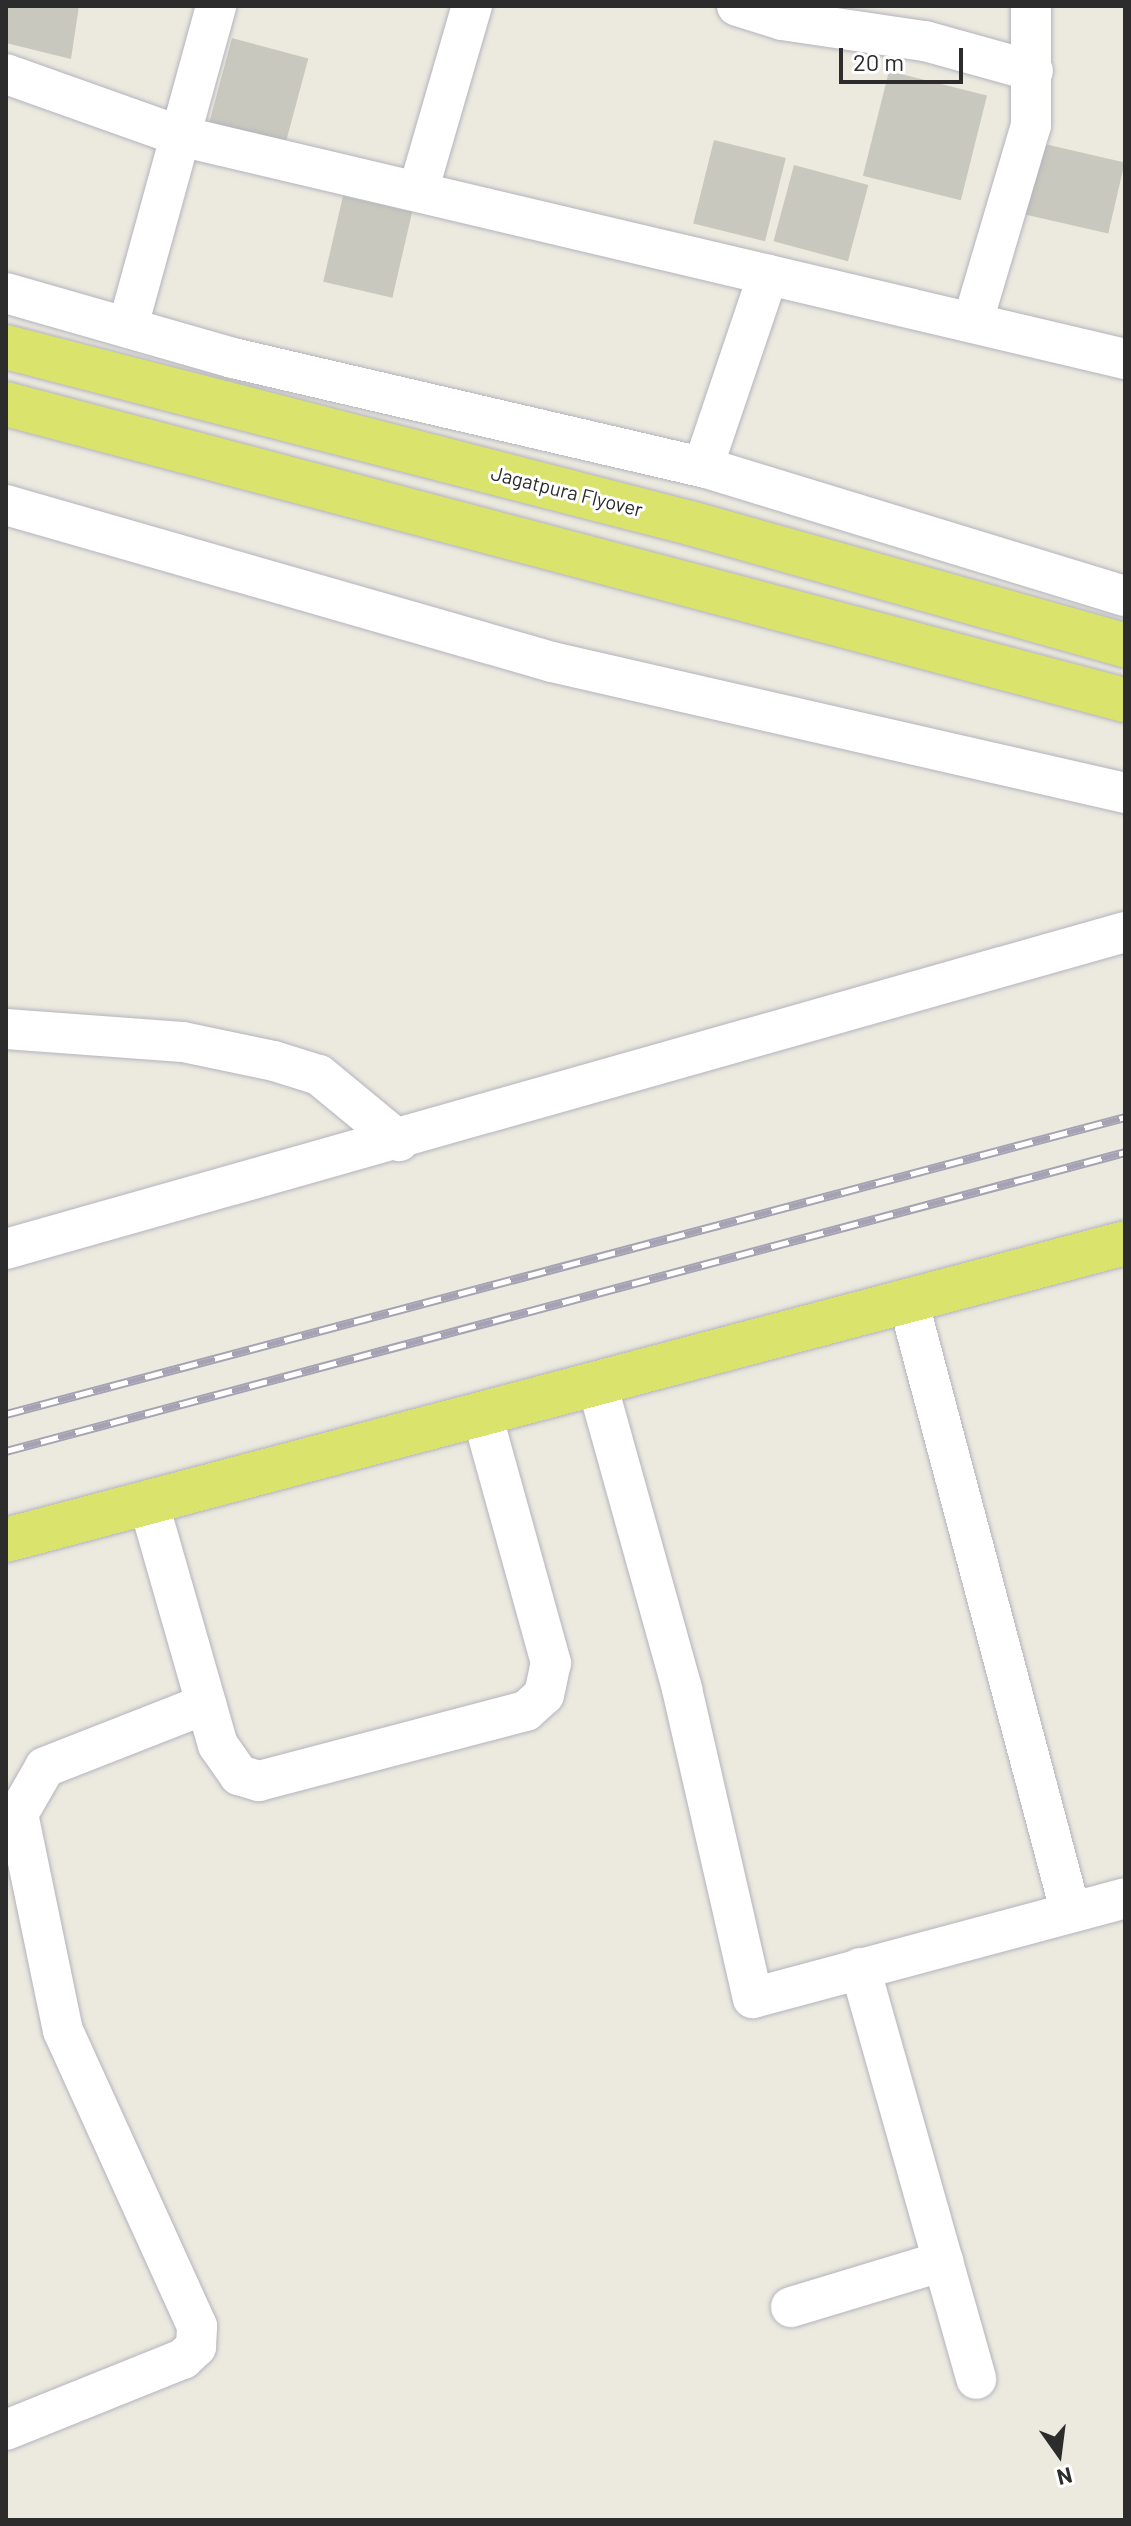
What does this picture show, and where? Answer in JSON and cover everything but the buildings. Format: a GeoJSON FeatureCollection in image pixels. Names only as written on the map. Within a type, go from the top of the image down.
{"type":"FeatureCollection","features":[{"type":"Feature","properties":{"kind":"main road","name":"Jagatpura Flyover"},"geometry":{"type":"LineString","coordinates":[[6,347],[690,523],[1125,645]]}},
{"type":"Feature","properties":{"kind":"main road"},"geometry":{"type":"LineString","coordinates":[[6,404],[1125,700]]}},
{"type":"Feature","properties":{"kind":"main road"},"geometry":{"type":"LineString","coordinates":[[6,1540],[909,1304],[1125,1243]]}},
{"type":"Feature","properties":{"kind":"street"},"geometry":{"type":"LineString","coordinates":[[128,326],[216,6]]}},
{"type":"Feature","properties":{"kind":"street"},"geometry":{"type":"LineString","coordinates":[[419,188],[472,6]]}},
{"type":"Feature","properties":{"kind":"street"},"geometry":{"type":"LineString","coordinates":[[737,6],[782,20],[925,41],[1033,71]]}},
{"type":"Feature","properties":{"kind":"street"},"geometry":{"type":"LineString","coordinates":[[973,321],[1031,125],[1031,6]]}},
{"type":"Feature","properties":{"kind":"street"},"geometry":{"type":"LineString","coordinates":[[6,74],[180,136],[419,188],[1125,359]]}},
{"type":"Feature","properties":{"kind":"street"},"geometry":{"type":"LineString","coordinates":[[703,467],[768,275]]}},
{"type":"Feature","properties":{"kind":"street"},"geometry":{"type":"LineString","coordinates":[[6,293],[233,358],[703,467],[1125,596]]}},
{"type":"Feature","properties":{"kind":"street"},"geometry":{"type":"LineString","coordinates":[[6,505],[552,662],[1125,793]]}},
{"type":"Feature","properties":{"kind":"street"},"geometry":{"type":"LineString","coordinates":[[6,1249],[399,1141],[1125,932]]}},
{"type":"Feature","properties":{"kind":"street"},"geometry":{"type":"LineString","coordinates":[[6,1029],[183,1042],[274,1061],[319,1075],[399,1141]]}},
{"type":"Feature","properties":{"kind":"street"},"geometry":{"type":"LineString","coordinates":[[909,1304],[1070,1910]]}},
{"type":"Feature","properties":{"kind":"street"},"geometry":{"type":"LineString","coordinates":[[597,1384],[682,1689],[753,1998],[1070,1910],[1125,1898]]}},
{"type":"Feature","properties":{"kind":"street"},"geometry":{"type":"LineString","coordinates":[[148,1501],[225,1765],[259,1781],[526,1711],[544,1695],[551,1663],[482,1414]]}},
{"type":"Feature","properties":{"kind":"street"},"geometry":{"type":"LineString","coordinates":[[6,2430],[183,2359],[196,2347],[197,2326],[63,2031],[18,1814],[45,1767],[206,1704]]}},
{"type":"Feature","properties":{"kind":"street"},"geometry":{"type":"LineString","coordinates":[[860,1968],[976,2379]]}},
{"type":"Feature","properties":{"kind":"street"},"geometry":{"type":"LineString","coordinates":[[791,2307],[943,2261]]}},
{"type":"Feature","properties":{"kind":"railway"},"geometry":{"type":"LineString","coordinates":[[6,1414],[1125,1117]]}},
{"type":"Feature","properties":{"kind":"railway"},"geometry":{"type":"LineString","coordinates":[[6,1451],[1125,1152]]}}]}
